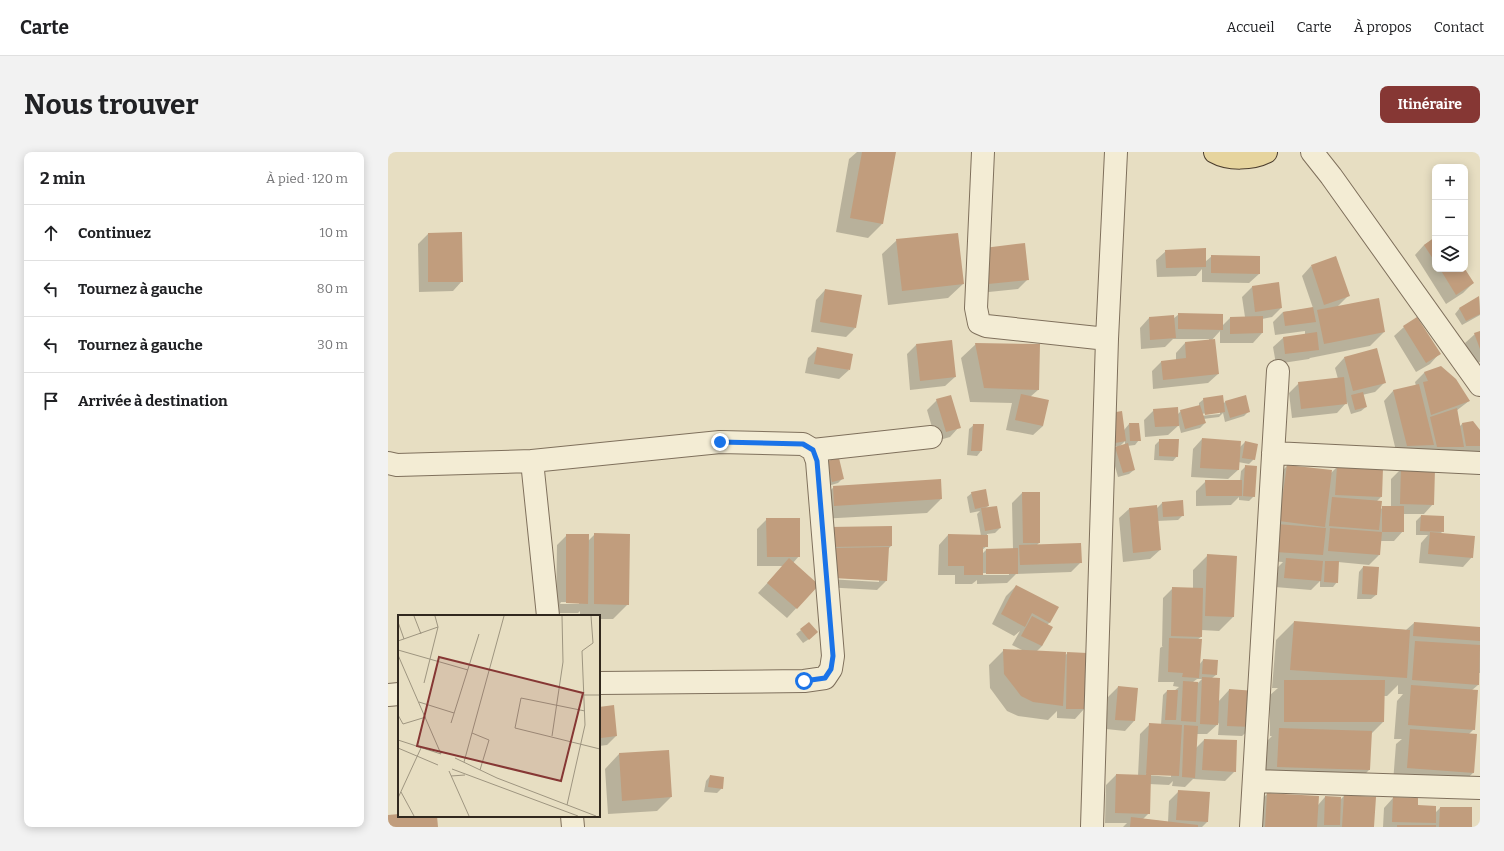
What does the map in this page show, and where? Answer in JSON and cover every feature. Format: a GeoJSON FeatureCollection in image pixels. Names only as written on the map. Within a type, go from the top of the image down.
{"type":"FeatureCollection","features":[{"type":"Feature","properties":{"kind":"main road"},"geometry":{"type":"LineString","coordinates":[[1214,152],[1239,158],[1260,155],[1266,152]]}},
{"type":"Feature","properties":{"kind":"street"},"geometry":{"type":"LineString","coordinates":[[983,152],[976,308],[979,323],[986,326],[1108,338]]}},
{"type":"Feature","properties":{"kind":"street"},"geometry":{"type":"LineString","coordinates":[[1092,827],[1108,338],[1116,152]]}},
{"type":"Feature","properties":{"kind":"street"},"geometry":{"type":"LineString","coordinates":[[1312,152],[1477,375]]}},
{"type":"Feature","properties":{"kind":"street"},"geometry":{"type":"LineString","coordinates":[[1251,827],[1278,371]]}},
{"type":"Feature","properties":{"kind":"street"},"geometry":{"type":"LineString","coordinates":[[388,463],[532,461],[720,442],[803,444],[813,450],[931,437]]}},
{"type":"Feature","properties":{"kind":"street"},"geometry":{"type":"LineString","coordinates":[[600,684],[804,681],[825,678],[831,669],[833,656],[817,461],[813,450]]}},
{"type":"Feature","properties":{"kind":"street"},"geometry":{"type":"LineString","coordinates":[[1273,453],[1480,463]]}},
{"type":"Feature","properties":{"kind":"street"},"geometry":{"type":"LineString","coordinates":[[532,461],[548,615]]}},
{"type":"Feature","properties":{"kind":"street"},"geometry":{"type":"LineString","coordinates":[[388,695],[398,694]]}},
{"type":"Feature","properties":{"kind":"street"},"geometry":{"type":"LineString","coordinates":[[1254,781],[1480,788]]}},
{"type":"Feature","properties":{"kind":"street"},"geometry":{"type":"LineString","coordinates":[[572,817],[574,827]]}},
{"type":"Feature","properties":{"kind":"building"},"geometry":{"type":"Polygon","coordinates":[[[862,152],[896,152],[883,224],[850,218],[862,152]]]}},
{"type":"Feature","properties":{"kind":"building"},"geometry":{"type":"Polygon","coordinates":[[[462,232],[463,282],[428,282],[428,233],[462,232]]]}},
{"type":"Feature","properties":{"kind":"building"},"geometry":{"type":"Polygon","coordinates":[[[958,233],[964,284],[902,291],[896,239],[958,233]]]}},
{"type":"Feature","properties":{"kind":"building"},"geometry":{"type":"Polygon","coordinates":[[[1432,239],[1432,257],[1424,245],[1432,239]]]}},
{"type":"Feature","properties":{"kind":"building"},"geometry":{"type":"Polygon","coordinates":[[[1025,243],[1029,280],[988,284],[984,248],[1025,243]]]}},
{"type":"Feature","properties":{"kind":"building"},"geometry":{"type":"Polygon","coordinates":[[[1206,248],[1206,267],[1166,268],[1165,250],[1206,248]]]}},
{"type":"Feature","properties":{"kind":"building"},"geometry":{"type":"Polygon","coordinates":[[[1211,255],[1260,256],[1260,274],[1211,273],[1211,255]]]}},
{"type":"Feature","properties":{"kind":"building"},"geometry":{"type":"Polygon","coordinates":[[[1336,256],[1350,296],[1324,305],[1311,265],[1336,256]]]}},
{"type":"Feature","properties":{"kind":"building"},"geometry":{"type":"Polygon","coordinates":[[[1442,272],[1467,272],[1474,283],[1456,295],[1442,272]]]}},
{"type":"Feature","properties":{"kind":"building"},"geometry":{"type":"Polygon","coordinates":[[[1279,282],[1282,308],[1255,312],[1252,286],[1279,282]]]}},
{"type":"Feature","properties":{"kind":"building"},"geometry":{"type":"Polygon","coordinates":[[[825,289],[862,295],[856,328],[820,322],[825,289]]]}},
{"type":"Feature","properties":{"kind":"building"},"geometry":{"type":"Polygon","coordinates":[[[1479,296],[1480,314],[1466,321],[1459,308],[1479,296]]]}},
{"type":"Feature","properties":{"kind":"building"},"geometry":{"type":"Polygon","coordinates":[[[1379,298],[1385,332],[1324,344],[1317,310],[1379,298]]]}},
{"type":"Feature","properties":{"kind":"building"},"geometry":{"type":"Polygon","coordinates":[[[1313,307],[1316,322],[1285,326],[1283,312],[1313,307]]]}},
{"type":"Feature","properties":{"kind":"building"},"geometry":{"type":"Polygon","coordinates":[[[1178,313],[1223,314],[1223,330],[1178,329],[1178,313]]]}},
{"type":"Feature","properties":{"kind":"building"},"geometry":{"type":"Polygon","coordinates":[[[1174,315],[1176,338],[1150,340],[1149,317],[1174,315]]]}},
{"type":"Feature","properties":{"kind":"building"},"geometry":{"type":"Polygon","coordinates":[[[1263,316],[1263,333],[1230,334],[1230,317],[1263,316]]]}},
{"type":"Feature","properties":{"kind":"building"},"geometry":{"type":"Polygon","coordinates":[[[1417,317],[1441,354],[1426,363],[1403,326],[1417,317]]]}},
{"type":"Feature","properties":{"kind":"building"},"geometry":{"type":"Polygon","coordinates":[[[1480,331],[1480,349],[1474,333],[1480,331]]]}},
{"type":"Feature","properties":{"kind":"building"},"geometry":{"type":"Polygon","coordinates":[[[1317,332],[1319,350],[1285,354],[1283,337],[1317,332]]]}},
{"type":"Feature","properties":{"kind":"building"},"geometry":{"type":"Polygon","coordinates":[[[1215,339],[1219,374],[1163,380],[1161,361],[1186,358],[1185,342],[1215,339]]]}},
{"type":"Feature","properties":{"kind":"building"},"geometry":{"type":"Polygon","coordinates":[[[952,340],[956,377],[920,381],[916,344],[952,340]]]}},
{"type":"Feature","properties":{"kind":"building"},"geometry":{"type":"Polygon","coordinates":[[[975,343],[1040,344],[1039,390],[984,388],[975,343]]]}},
{"type":"Feature","properties":{"kind":"building"},"geometry":{"type":"Polygon","coordinates":[[[817,347],[853,354],[850,370],[814,364],[817,347]]]}},
{"type":"Feature","properties":{"kind":"building"},"geometry":{"type":"Polygon","coordinates":[[[1377,348],[1386,383],[1353,391],[1344,357],[1377,348]]]}},
{"type":"Feature","properties":{"kind":"building"},"geometry":{"type":"Polygon","coordinates":[[[1441,366],[1456,379],[1470,401],[1431,415],[1423,382],[1428,381],[1424,372],[1441,366]]]}},
{"type":"Feature","properties":{"kind":"building"},"geometry":{"type":"Polygon","coordinates":[[[1344,377],[1347,404],[1301,409],[1298,382],[1344,377]]]}},
{"type":"Feature","properties":{"kind":"building"},"geometry":{"type":"Polygon","coordinates":[[[1419,384],[1434,445],[1407,446],[1393,390],[1419,384]]]}},
{"type":"Feature","properties":{"kind":"building"},"geometry":{"type":"Polygon","coordinates":[[[1363,392],[1367,407],[1355,410],[1351,395],[1363,392]]]}},
{"type":"Feature","properties":{"kind":"building"},"geometry":{"type":"Polygon","coordinates":[[[1021,394],[1049,400],[1043,426],[1015,420],[1021,394]]]}},
{"type":"Feature","properties":{"kind":"building"},"geometry":{"type":"Polygon","coordinates":[[[951,395],[961,428],[946,432],[936,399],[951,395]]]}},
{"type":"Feature","properties":{"kind":"building"},"geometry":{"type":"Polygon","coordinates":[[[1223,395],[1225,412],[1205,415],[1203,398],[1223,395]]]}},
{"type":"Feature","properties":{"kind":"building"},"geometry":{"type":"Polygon","coordinates":[[[1246,395],[1250,412],[1230,418],[1225,401],[1246,395]]]}},
{"type":"Feature","properties":{"kind":"building"},"geometry":{"type":"Polygon","coordinates":[[[1200,405],[1206,423],[1185,429],[1180,410],[1200,405]]]}},
{"type":"Feature","properties":{"kind":"building"},"geometry":{"type":"Polygon","coordinates":[[[1178,407],[1179,426],[1155,427],[1153,409],[1178,407]]]}},
{"type":"Feature","properties":{"kind":"building"},"geometry":{"type":"Polygon","coordinates":[[[1457,408],[1464,447],[1437,447],[1430,417],[1457,408]]]}},
{"type":"Feature","properties":{"kind":"building"},"geometry":{"type":"Polygon","coordinates":[[[1122,411],[1126,441],[1115,443],[1110,413],[1122,411]]]}},
{"type":"Feature","properties":{"kind":"building"},"geometry":{"type":"Polygon","coordinates":[[[1473,421],[1480,430],[1480,446],[1466,446],[1462,423],[1473,421]]]}},
{"type":"Feature","properties":{"kind":"building"},"geometry":{"type":"Polygon","coordinates":[[[1129,423],[1139,423],[1141,441],[1130,441],[1129,423]]]}},
{"type":"Feature","properties":{"kind":"building"},"geometry":{"type":"Polygon","coordinates":[[[973,424],[984,424],[982,451],[971,451],[973,424]]]}},
{"type":"Feature","properties":{"kind":"building"},"geometry":{"type":"Polygon","coordinates":[[[1202,438],[1241,441],[1239,470],[1200,468],[1202,438]]]}},
{"type":"Feature","properties":{"kind":"building"},"geometry":{"type":"Polygon","coordinates":[[[1159,439],[1179,439],[1178,457],[1159,456],[1159,439]]]}},
{"type":"Feature","properties":{"kind":"building"},"geometry":{"type":"Polygon","coordinates":[[[1245,441],[1258,444],[1255,460],[1242,458],[1245,441]]]}},
{"type":"Feature","properties":{"kind":"building"},"geometry":{"type":"Polygon","coordinates":[[[1128,443],[1135,470],[1123,473],[1115,447],[1128,443]]]}},
{"type":"Feature","properties":{"kind":"building"},"geometry":{"type":"Polygon","coordinates":[[[839,458],[844,479],[832,482],[827,461],[839,458]]]}},
{"type":"Feature","properties":{"kind":"building"},"geometry":{"type":"Polygon","coordinates":[[[1245,465],[1257,466],[1255,497],[1243,496],[1245,465]]]}},
{"type":"Feature","properties":{"kind":"building"},"geometry":{"type":"Polygon","coordinates":[[[1287,465],[1332,470],[1325,527],[1279,521],[1287,465]]]}},
{"type":"Feature","properties":{"kind":"building"},"geometry":{"type":"Polygon","coordinates":[[[1337,466],[1383,468],[1382,497],[1335,495],[1337,466]]]}},
{"type":"Feature","properties":{"kind":"building"},"geometry":{"type":"Polygon","coordinates":[[[1401,468],[1435,469],[1434,505],[1400,504],[1401,468]]]}},
{"type":"Feature","properties":{"kind":"building"},"geometry":{"type":"Polygon","coordinates":[[[941,479],[942,499],[834,506],[833,486],[941,479]]]}},
{"type":"Feature","properties":{"kind":"building"},"geometry":{"type":"Polygon","coordinates":[[[1205,480],[1242,480],[1242,496],[1206,496],[1205,480]]]}},
{"type":"Feature","properties":{"kind":"building"},"geometry":{"type":"Polygon","coordinates":[[[986,489],[989,506],[975,509],[971,492],[986,489]]]}},
{"type":"Feature","properties":{"kind":"building"},"geometry":{"type":"Polygon","coordinates":[[[1022,492],[1040,492],[1040,543],[1023,543],[1022,492]]]}},
{"type":"Feature","properties":{"kind":"building"},"geometry":{"type":"Polygon","coordinates":[[[1332,497],[1382,501],[1379,530],[1329,526],[1332,497]]]}},
{"type":"Feature","properties":{"kind":"building"},"geometry":{"type":"Polygon","coordinates":[[[1183,500],[1184,516],[1163,517],[1162,502],[1183,500]]]}},
{"type":"Feature","properties":{"kind":"building"},"geometry":{"type":"Polygon","coordinates":[[[1157,505],[1161,550],[1133,553],[1129,508],[1157,505]]]}},
{"type":"Feature","properties":{"kind":"building"},"geometry":{"type":"Polygon","coordinates":[[[997,506],[1001,528],[985,531],[981,508],[997,506]]]}},
{"type":"Feature","properties":{"kind":"building"},"geometry":{"type":"Polygon","coordinates":[[[1382,506],[1404,506],[1404,532],[1382,532],[1382,506]]]}},
{"type":"Feature","properties":{"kind":"building"},"geometry":{"type":"Polygon","coordinates":[[[1421,515],[1444,516],[1444,532],[1420,531],[1421,515]]]}},
{"type":"Feature","properties":{"kind":"building"},"geometry":{"type":"Polygon","coordinates":[[[766,518],[800,518],[800,557],[767,557],[766,518]]]}},
{"type":"Feature","properties":{"kind":"building"},"geometry":{"type":"Polygon","coordinates":[[[1277,524],[1326,528],[1323,555],[1275,552],[1277,524]]]}},
{"type":"Feature","properties":{"kind":"building"},"geometry":{"type":"Polygon","coordinates":[[[892,526],[892,546],[830,547],[829,527],[892,526]]]}},
{"type":"Feature","properties":{"kind":"building"},"geometry":{"type":"Polygon","coordinates":[[[1330,528],[1382,532],[1380,555],[1328,551],[1330,528]]]}},
{"type":"Feature","properties":{"kind":"building"},"geometry":{"type":"Polygon","coordinates":[[[1430,532],[1475,536],[1473,558],[1428,554],[1430,532]]]}},
{"type":"Feature","properties":{"kind":"building"},"geometry":{"type":"Polygon","coordinates":[[[594,533],[630,534],[629,605],[594,604],[594,533]]]}},
{"type":"Feature","properties":{"kind":"building"},"geometry":{"type":"Polygon","coordinates":[[[566,534],[589,534],[588,604],[566,603],[566,534]]]}},
{"type":"Feature","properties":{"kind":"building"},"geometry":{"type":"Polygon","coordinates":[[[948,534],[988,535],[988,547],[983,547],[983,575],[964,575],[964,566],[948,566],[948,534]]]}},
{"type":"Feature","properties":{"kind":"building"},"geometry":{"type":"Polygon","coordinates":[[[1081,543],[1082,563],[1020,565],[1019,545],[1081,543]]]}},
{"type":"Feature","properties":{"kind":"building"},"geometry":{"type":"Polygon","coordinates":[[[889,547],[887,581],[833,578],[835,548],[889,547]]]}},
{"type":"Feature","properties":{"kind":"building"},"geometry":{"type":"Polygon","coordinates":[[[1018,548],[1018,574],[986,574],[986,549],[1018,548]]]}},
{"type":"Feature","properties":{"kind":"building"},"geometry":{"type":"Polygon","coordinates":[[[1207,554],[1237,556],[1234,617],[1205,616],[1207,554]]]}},
{"type":"Feature","properties":{"kind":"building"},"geometry":{"type":"Polygon","coordinates":[[[789,558],[819,585],[797,609],[767,583],[789,558]]]}},
{"type":"Feature","properties":{"kind":"building"},"geometry":{"type":"Polygon","coordinates":[[[1286,558],[1323,561],[1321,581],[1284,578],[1286,558]]]}},
{"type":"Feature","properties":{"kind":"building"},"geometry":{"type":"Polygon","coordinates":[[[1325,561],[1339,561],[1338,583],[1324,582],[1325,561]]]}},
{"type":"Feature","properties":{"kind":"building"},"geometry":{"type":"Polygon","coordinates":[[[1363,566],[1379,567],[1377,595],[1362,594],[1363,566]]]}},
{"type":"Feature","properties":{"kind":"building"},"geometry":{"type":"Polygon","coordinates":[[[1016,585],[1059,607],[1050,623],[1032,613],[1025,627],[1001,614],[1016,585]]]}},
{"type":"Feature","properties":{"kind":"building"},"geometry":{"type":"Polygon","coordinates":[[[1172,587],[1203,588],[1202,637],[1171,636],[1172,587]]]}},
{"type":"Feature","properties":{"kind":"building"},"geometry":{"type":"Polygon","coordinates":[[[1032,616],[1053,627],[1042,646],[1021,636],[1032,616]]]}},
{"type":"Feature","properties":{"kind":"building"},"geometry":{"type":"Polygon","coordinates":[[[1294,621],[1410,630],[1407,678],[1290,670],[1294,621]]]}},
{"type":"Feature","properties":{"kind":"building"},"geometry":{"type":"Polygon","coordinates":[[[809,622],[818,632],[809,640],[800,629],[809,622]]]}},
{"type":"Feature","properties":{"kind":"building"},"geometry":{"type":"Polygon","coordinates":[[[1414,622],[1480,627],[1480,641],[1413,636],[1414,622]]]}},
{"type":"Feature","properties":{"kind":"building"},"geometry":{"type":"Polygon","coordinates":[[[1169,638],[1202,639],[1199,678],[1182,677],[1183,673],[1168,672],[1169,638]]]}},
{"type":"Feature","properties":{"kind":"building"},"geometry":{"type":"Polygon","coordinates":[[[1415,641],[1480,645],[1479,685],[1412,680],[1415,641]]]}},
{"type":"Feature","properties":{"kind":"building"},"geometry":{"type":"Polygon","coordinates":[[[1003,649],[1066,652],[1063,706],[1033,702],[1021,696],[1004,674],[1003,649]]]}},
{"type":"Feature","properties":{"kind":"building"},"geometry":{"type":"Polygon","coordinates":[[[1067,652],[1087,653],[1085,709],[1066,709],[1067,652]]]}},
{"type":"Feature","properties":{"kind":"building"},"geometry":{"type":"Polygon","coordinates":[[[1203,659],[1218,660],[1217,675],[1202,674],[1203,659]]]}},
{"type":"Feature","properties":{"kind":"building"},"geometry":{"type":"Polygon","coordinates":[[[1202,677],[1220,678],[1218,725],[1200,724],[1202,677]]]}},
{"type":"Feature","properties":{"kind":"building"},"geometry":{"type":"Polygon","coordinates":[[[1284,680],[1385,680],[1384,722],[1284,722],[1284,680]]]}},
{"type":"Feature","properties":{"kind":"building"},"geometry":{"type":"Polygon","coordinates":[[[1183,681],[1198,682],[1196,722],[1181,721],[1183,681]]]}},
{"type":"Feature","properties":{"kind":"building"},"geometry":{"type":"Polygon","coordinates":[[[1411,685],[1478,690],[1475,730],[1408,725],[1411,685]]]}},
{"type":"Feature","properties":{"kind":"building"},"geometry":{"type":"Polygon","coordinates":[[[1118,686],[1138,688],[1135,721],[1115,720],[1118,686]]]}},
{"type":"Feature","properties":{"kind":"building"},"geometry":{"type":"Polygon","coordinates":[[[1229,689],[1255,691],[1253,727],[1227,726],[1229,689]]]}},
{"type":"Feature","properties":{"kind":"building"},"geometry":{"type":"Polygon","coordinates":[[[1167,690],[1178,690],[1176,720],[1165,720],[1167,690]]]}},
{"type":"Feature","properties":{"kind":"building"},"geometry":{"type":"Polygon","coordinates":[[[614,705],[617,736],[601,738],[600,707],[614,705]]]}},
{"type":"Feature","properties":{"kind":"building"},"geometry":{"type":"Polygon","coordinates":[[[1149,723],[1182,725],[1179,776],[1151,775],[1150,814],[1115,813],[1116,774],[1146,775],[1149,723]]]}},
{"type":"Feature","properties":{"kind":"building"},"geometry":{"type":"Polygon","coordinates":[[[1184,725],[1198,726],[1195,778],[1182,777],[1184,725]]]}},
{"type":"Feature","properties":{"kind":"building"},"geometry":{"type":"Polygon","coordinates":[[[1279,728],[1372,731],[1370,770],[1277,767],[1279,728]]]}},
{"type":"Feature","properties":{"kind":"building"},"geometry":{"type":"Polygon","coordinates":[[[1410,729],[1477,734],[1474,773],[1407,768],[1410,729]]]}},
{"type":"Feature","properties":{"kind":"building"},"geometry":{"type":"Polygon","coordinates":[[[1204,739],[1237,740],[1236,772],[1202,770],[1204,739]]]}},
{"type":"Feature","properties":{"kind":"building"},"geometry":{"type":"Polygon","coordinates":[[[669,750],[672,797],[622,801],[619,753],[669,750]]]}},
{"type":"Feature","properties":{"kind":"building"},"geometry":{"type":"Polygon","coordinates":[[[710,775],[724,777],[723,789],[708,787],[710,775]]]}},
{"type":"Feature","properties":{"kind":"building"},"geometry":{"type":"Polygon","coordinates":[[[1178,790],[1210,792],[1208,822],[1176,820],[1178,790]]]}},
{"type":"Feature","properties":{"kind":"building"},"geometry":{"type":"Polygon","coordinates":[[[1267,793],[1319,796],[1317,827],[1265,827],[1267,793]]]}},
{"type":"Feature","properties":{"kind":"building"},"geometry":{"type":"Polygon","coordinates":[[[1344,795],[1376,797],[1374,827],[1342,827],[1344,795]]]}},
{"type":"Feature","properties":{"kind":"building"},"geometry":{"type":"Polygon","coordinates":[[[1325,796],[1341,797],[1340,825],[1324,825],[1325,796]]]}},
{"type":"Feature","properties":{"kind":"building"},"geometry":{"type":"Polygon","coordinates":[[[1393,797],[1418,798],[1418,805],[1436,806],[1436,823],[1392,822],[1393,797]]]}},
{"type":"Feature","properties":{"kind":"building"},"geometry":{"type":"Polygon","coordinates":[[[1440,807],[1472,807],[1472,827],[1439,827],[1440,807]]]}},
{"type":"Feature","properties":{"kind":"building"},"geometry":{"type":"Polygon","coordinates":[[[398,814],[398,817],[437,817],[438,827],[388,827],[388,815],[398,814]]]}},
{"type":"Feature","properties":{"kind":"building"},"geometry":{"type":"Polygon","coordinates":[[[1131,817],[1198,825],[1198,827],[1130,827],[1131,817]]]}},
{"type":"Feature","properties":{"kind":"building"},"geometry":{"type":"Polygon","coordinates":[[[1397,825],[1436,825],[1436,827],[1397,827],[1397,825]]]}},
{"type":"Feature","properties":{"kind":"route"},"geometry":{"type":"LineString","coordinates":[[720,442],[803,444],[813,450],[817,461],[833,656],[831,669],[825,678],[804,681]]}}]}
